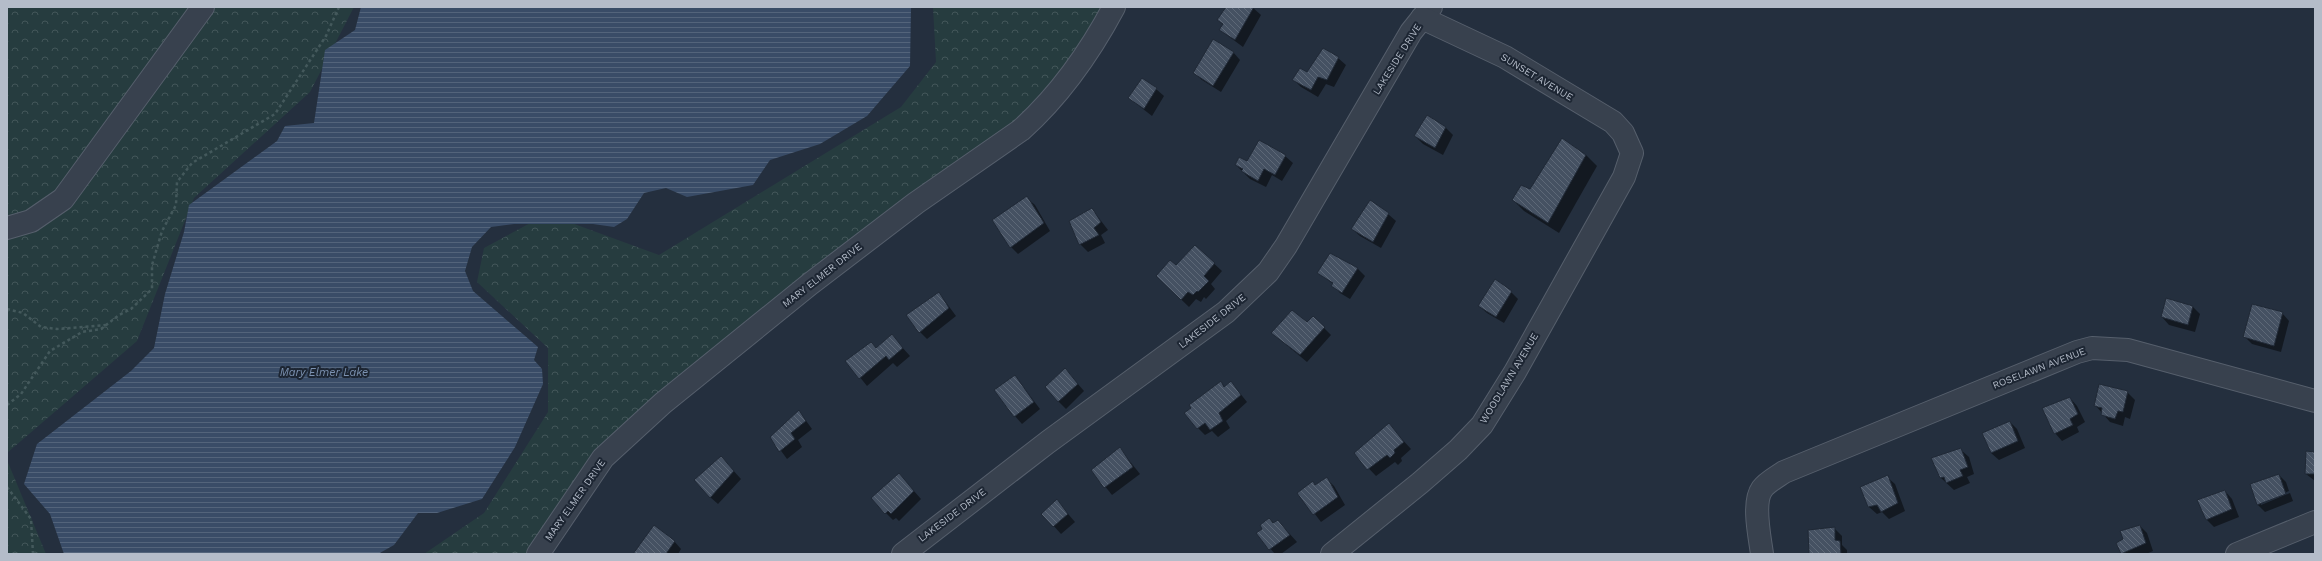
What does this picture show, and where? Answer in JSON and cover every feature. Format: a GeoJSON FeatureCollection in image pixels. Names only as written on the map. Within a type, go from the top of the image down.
{"type":"FeatureCollection","features":[{"type":"Feature","properties":{"kind":"street"},"geometry":{"type":"LineString","coordinates":[[7,228],[31,221],[63,199],[203,7]]}},
{"type":"Feature","properties":{"kind":"street","name":"MARY ELMER DRIVE"},"geometry":{"type":"LineString","coordinates":[[538,554],[603,458],[663,403],[810,284],[916,203],[1021,130],[1036,116],[1080,64],[1114,7]]}},
{"type":"Feature","properties":{"kind":"street","name":"SUNSET AVENUE"},"geometry":{"type":"LineString","coordinates":[[1427,12],[1613,122],[1627,141],[1632,153],[1631,158]]}},
{"type":"Feature","properties":{"kind":"street","name":"LAKESIDE DRIVE"},"geometry":{"type":"LineString","coordinates":[[903,554],[1048,442],[1183,345],[1226,312],[1268,272],[1286,246],[1411,32],[1427,12]]}},
{"type":"Feature","properties":{"kind":"street","name":"WOODLAWN AVENUE"},"geometry":{"type":"LineString","coordinates":[[1332,554],[1420,483],[1458,450],[1482,425],[1515,372],[1624,177],[1631,158]]}},
{"type":"Feature","properties":{"kind":"street","name":"ROSELAWN AVENUE"},"geometry":{"type":"LineString","coordinates":[[1762,554],[1758,509],[1761,490],[1784,472],[2051,362],[2092,348],[2128,350],[2315,401]]}},
{"type":"Feature","properties":{"kind":"street"},"geometry":{"type":"LineString","coordinates":[[2237,554],[2315,522]]}},
{"type":"Feature","properties":{"kind":"path"},"geometry":{"type":"LineString","coordinates":[[7,405],[21,394],[50,351],[82,332],[101,330],[119,315],[131,310],[152,289],[152,265],[162,231],[176,205],[177,182],[192,164],[275,114],[326,36],[338,7]]}},
{"type":"Feature","properties":{"kind":"path"},"geometry":{"type":"LineString","coordinates":[[7,309],[23,313],[41,327],[57,329],[107,325]]}},
{"type":"Feature","properties":{"kind":"path"},"geometry":{"type":"LineString","coordinates":[[7,487],[21,509],[31,519],[33,554]]}},
{"type":"Feature","properties":{"kind":"green space"},"geometry":{"type":"Polygon","coordinates":[[[7,7],[354,7],[310,92],[194,198],[137,341],[7,453],[7,7]]]}},
{"type":"Feature","properties":{"kind":"green space"},"geometry":{"type":"Polygon","coordinates":[[[933,7],[1107,7],[1029,117],[676,388],[539,554],[424,554],[484,513],[548,412],[548,348],[477,282],[484,248],[547,214],[659,255],[901,107],[936,62],[933,7]]]}},
{"type":"Feature","properties":{"kind":"green space"},"geometry":{"type":"Polygon","coordinates":[[[7,460],[46,554],[7,554],[7,460]]]}},
{"type":"Feature","properties":{"kind":"water","name":"Mary Elmer Lake"},"geometry":{"type":"Polygon","coordinates":[[[361,7],[911,7],[910,66],[867,116],[820,144],[770,160],[753,185],[687,197],[666,188],[644,193],[627,219],[614,227],[593,224],[514,224],[491,227],[472,247],[465,271],[473,291],[538,347],[534,360],[542,369],[543,384],[515,447],[482,499],[437,513],[418,513],[394,545],[378,554],[64,554],[50,514],[24,484],[37,444],[131,371],[154,348],[165,294],[184,232],[189,205],[277,141],[285,126],[314,123],[325,50],[355,30],[361,7]]]}},
{"type":"Feature","properties":{"kind":"building"},"geometry":{"type":"Polygon","coordinates":[[[1226,7],[1254,7],[1235,40],[1219,30],[1223,24],[1217,20],[1226,7]]]}},
{"type":"Feature","properties":{"kind":"building"},"geometry":{"type":"Polygon","coordinates":[[[1213,39],[1234,52],[1213,86],[1193,73],[1213,39]]]}},
{"type":"Feature","properties":{"kind":"building"},"geometry":{"type":"Polygon","coordinates":[[[1323,48],[1339,57],[1327,80],[1318,77],[1311,90],[1292,80],[1300,68],[1307,72],[1323,48]]]}},
{"type":"Feature","properties":{"kind":"building"},"geometry":{"type":"Polygon","coordinates":[[[1142,78],[1157,88],[1144,109],[1128,98],[1142,78]]]}},
{"type":"Feature","properties":{"kind":"building"},"geometry":{"type":"Polygon","coordinates":[[[1427,115],[1446,127],[1435,148],[1414,136],[1427,115]]]}},
{"type":"Feature","properties":{"kind":"building"},"geometry":{"type":"Polygon","coordinates":[[[1562,138],[1586,155],[1548,223],[1512,200],[1521,185],[1530,189],[1562,138]]]}},
{"type":"Feature","properties":{"kind":"building"},"geometry":{"type":"Polygon","coordinates":[[[1259,140],[1286,155],[1275,175],[1264,169],[1258,181],[1241,171],[1243,169],[1235,165],[1239,157],[1247,161],[1259,140]]]}},
{"type":"Feature","properties":{"kind":"building"},"geometry":{"type":"Polygon","coordinates":[[[1027,196],[1044,223],[1010,248],[992,220],[1027,196]]]}},
{"type":"Feature","properties":{"kind":"building"},"geometry":{"type":"Polygon","coordinates":[[[1370,200],[1389,213],[1373,242],[1351,229],[1370,200]]]}},
{"type":"Feature","properties":{"kind":"building"},"geometry":{"type":"Polygon","coordinates":[[[1092,208],[1101,222],[1094,228],[1099,235],[1079,245],[1069,221],[1092,208]]]}},
{"type":"Feature","properties":{"kind":"building"},"geometry":{"type":"Polygon","coordinates":[[[1195,245],[1215,263],[1204,276],[1209,281],[1198,292],[1197,291],[1193,295],[1188,292],[1181,300],[1156,276],[1170,260],[1176,265],[1195,245]]]}},
{"type":"Feature","properties":{"kind":"building"},"geometry":{"type":"Polygon","coordinates":[[[1330,253],[1358,268],[1342,293],[1331,286],[1333,283],[1317,273],[1330,253]]]}},
{"type":"Feature","properties":{"kind":"building"},"geometry":{"type":"Polygon","coordinates":[[[1495,279],[1512,291],[1496,317],[1478,306],[1495,279]]]}},
{"type":"Feature","properties":{"kind":"building"},"geometry":{"type":"Polygon","coordinates":[[[939,292],[949,308],[919,333],[906,315],[939,292]]]}},
{"type":"Feature","properties":{"kind":"building"},"geometry":{"type":"Polygon","coordinates":[[[2166,298],[2193,306],[2188,325],[2161,317],[2166,298]]]}},
{"type":"Feature","properties":{"kind":"building"},"geometry":{"type":"Polygon","coordinates":[[[2252,304],[2283,312],[2274,346],[2243,337],[2252,304]]]}},
{"type":"Feature","properties":{"kind":"building"},"geometry":{"type":"Polygon","coordinates":[[[1292,310],[1307,322],[1313,316],[1325,327],[1300,355],[1271,333],[1292,310]]]}},
{"type":"Feature","properties":{"kind":"building"},"geometry":{"type":"Polygon","coordinates":[[[892,334],[903,348],[889,360],[886,356],[859,379],[845,361],[871,342],[876,348],[892,334]]]}},
{"type":"Feature","properties":{"kind":"building"},"geometry":{"type":"Polygon","coordinates":[[[1065,368],[1078,384],[1058,402],[1045,387],[1065,368]]]}},
{"type":"Feature","properties":{"kind":"building"},"geometry":{"type":"Polygon","coordinates":[[[1015,375],[1034,402],[1014,417],[994,390],[1015,375]]]}},
{"type":"Feature","properties":{"kind":"building"},"geometry":{"type":"Polygon","coordinates":[[[1221,381],[1224,387],[1231,381],[1241,395],[1219,413],[1223,421],[1210,430],[1205,423],[1197,429],[1184,413],[1191,408],[1189,405],[1221,381]]]}},
{"type":"Feature","properties":{"kind":"building"},"geometry":{"type":"Polygon","coordinates":[[[2099,384],[2128,391],[2123,412],[2118,411],[2115,419],[2101,415],[2102,408],[2094,406],[2099,384]]]}},
{"type":"Feature","properties":{"kind":"building"},"geometry":{"type":"Polygon","coordinates":[[[2070,397],[2078,414],[2070,419],[2073,425],[2054,434],[2042,408],[2070,397]]]}},
{"type":"Feature","properties":{"kind":"building"},"geometry":{"type":"Polygon","coordinates":[[[799,410],[806,421],[791,433],[795,439],[779,452],[770,437],[799,410]]]}},
{"type":"Feature","properties":{"kind":"building"},"geometry":{"type":"Polygon","coordinates":[[[2010,421],[2018,441],[1991,453],[1982,433],[2010,421]]]}},
{"type":"Feature","properties":{"kind":"building"},"geometry":{"type":"Polygon","coordinates":[[[1389,423],[1404,442],[1394,450],[1395,453],[1390,458],[1387,455],[1367,470],[1354,453],[1389,423]]]}},
{"type":"Feature","properties":{"kind":"building"},"geometry":{"type":"Polygon","coordinates":[[[1120,447],[1133,467],[1104,488],[1091,470],[1120,447]]]}},
{"type":"Feature","properties":{"kind":"building"},"geometry":{"type":"Polygon","coordinates":[[[1961,448],[1968,467],[1960,470],[1963,476],[1946,483],[1944,477],[1940,478],[1931,458],[1961,448]]]}},
{"type":"Feature","properties":{"kind":"building"},"geometry":{"type":"Polygon","coordinates":[[[2306,451],[2315,452],[2315,474],[2305,474],[2306,451]]]}},
{"type":"Feature","properties":{"kind":"building"},"geometry":{"type":"Polygon","coordinates":[[[721,456],[734,471],[710,498],[694,480],[721,456]]]}},
{"type":"Feature","properties":{"kind":"building"},"geometry":{"type":"Polygon","coordinates":[[[899,473],[914,491],[891,514],[888,511],[885,514],[871,498],[899,473]]]}},
{"type":"Feature","properties":{"kind":"building"},"geometry":{"type":"Polygon","coordinates":[[[2279,474],[2286,494],[2257,505],[2250,484],[2279,474]]]}},
{"type":"Feature","properties":{"kind":"building"},"geometry":{"type":"Polygon","coordinates":[[[1888,475],[1898,503],[1881,512],[1877,505],[1868,507],[1860,487],[1888,475]]]}},
{"type":"Feature","properties":{"kind":"building"},"geometry":{"type":"Polygon","coordinates":[[[1327,477],[1338,497],[1313,515],[1297,493],[1313,481],[1315,485],[1327,477]]]}},
{"type":"Feature","properties":{"kind":"building"},"geometry":{"type":"Polygon","coordinates":[[[2225,490],[2232,509],[2206,520],[2197,500],[2225,490]]]}},
{"type":"Feature","properties":{"kind":"building"},"geometry":{"type":"Polygon","coordinates":[[[1057,499],[1068,514],[1053,527],[1041,514],[1057,499]]]}},
{"type":"Feature","properties":{"kind":"building"},"geometry":{"type":"Polygon","coordinates":[[[1269,518],[1273,523],[1278,520],[1290,535],[1269,550],[1256,533],[1262,529],[1260,525],[1269,518]]]}},
{"type":"Feature","properties":{"kind":"building"},"geometry":{"type":"Polygon","coordinates":[[[654,525],[675,541],[666,554],[633,554],[654,525]]]}},
{"type":"Feature","properties":{"kind":"building"},"geometry":{"type":"Polygon","coordinates":[[[2140,525],[2146,543],[2121,554],[2116,543],[2123,539],[2120,531],[2140,525]]]}},
{"type":"Feature","properties":{"kind":"building"},"geometry":{"type":"Polygon","coordinates":[[[1835,527],[1835,540],[1840,541],[1841,554],[1809,554],[1808,530],[1835,527]]]}}]}
